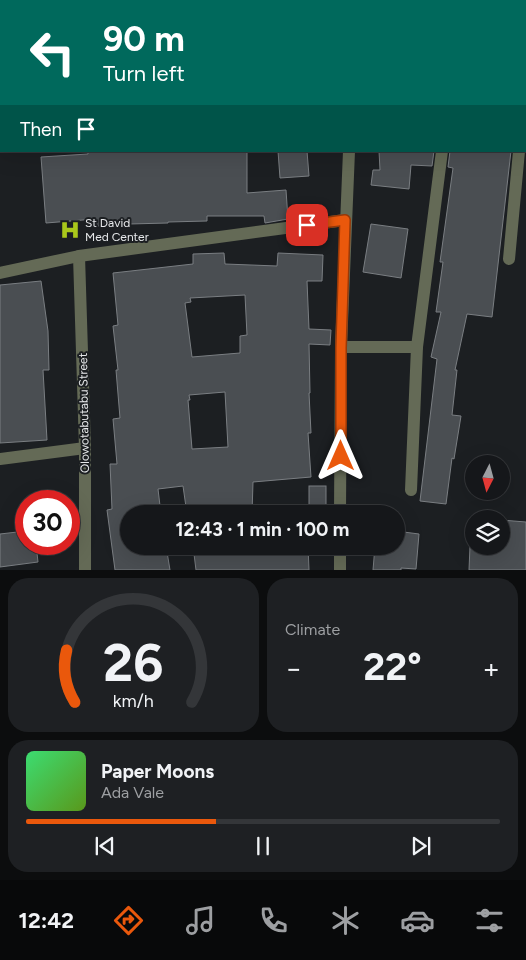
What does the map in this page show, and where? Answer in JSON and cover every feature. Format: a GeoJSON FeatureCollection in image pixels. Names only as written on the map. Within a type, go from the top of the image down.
{"type":"FeatureCollection","features":[{"type":"Feature","properties":{"kind":"street"},"geometry":{"type":"LineString","coordinates":[[340,505],[341,348],[349,152]]}},
{"type":"Feature","properties":{"kind":"street"},"geometry":{"type":"LineString","coordinates":[[411,490],[417,346],[442,152]]}},
{"type":"Feature","properties":{"kind":"street"},"geometry":{"type":"LineString","coordinates":[[509,259],[519,152]]}},
{"type":"Feature","properties":{"kind":"street"},"geometry":{"type":"LineString","coordinates":[[0,273],[79,256],[345,220]]}},
{"type":"Feature","properties":{"kind":"street","name":"Olowotabutabu Street"},"geometry":{"type":"LineString","coordinates":[[79,256],[85,448],[86,570]]}},
{"type":"Feature","properties":{"kind":"street"},"geometry":{"type":"LineString","coordinates":[[341,348],[417,346]]}},
{"type":"Feature","properties":{"kind":"street"},"geometry":{"type":"LineString","coordinates":[[0,459],[85,448]]}},
{"type":"Feature","properties":{"kind":"street"},"geometry":{"type":"LineString","coordinates":[[340,555],[340,570]]}},
{"type":"Feature","properties":{"kind":"building"},"geometry":{"type":"Polygon","coordinates":[[[88,152],[247,152],[247,193],[286,190],[288,219],[265,223],[264,216],[207,216],[207,221],[129,224],[129,226],[95,226],[95,219],[46,223],[41,157],[88,154],[88,152]]]}},
{"type":"Feature","properties":{"kind":"building"},"geometry":{"type":"Polygon","coordinates":[[[278,152],[307,152],[309,176],[280,178],[278,152]]]}},
{"type":"Feature","properties":{"kind":"building"},"geometry":{"type":"Polygon","coordinates":[[[379,152],[434,152],[432,166],[411,165],[409,189],[371,185],[373,170],[380,170],[379,152]]]}},
{"type":"Feature","properties":{"kind":"building"},"geometry":{"type":"Polygon","coordinates":[[[450,152],[511,152],[492,317],[467,314],[455,370],[457,370],[452,415],[461,416],[454,459],[452,458],[446,504],[420,501],[437,359],[431,357],[441,312],[436,312],[443,262],[440,262],[453,168],[448,167],[450,152]]]}},
{"type":"Feature","properties":{"kind":"building"},"geometry":{"type":"Polygon","coordinates":[[[371,224],[408,229],[401,278],[363,272],[371,224]]]}},
{"type":"Feature","properties":{"kind":"building"},"geometry":{"type":"Polygon","coordinates":[[[224,253],[225,264],[277,266],[278,253],[323,255],[322,281],[307,281],[309,329],[331,330],[330,345],[309,344],[311,433],[308,433],[311,477],[253,482],[252,505],[186,505],[183,486],[158,489],[160,505],[120,505],[120,555],[168,555],[170,570],[115,570],[107,510],[112,509],[110,464],[117,464],[113,419],[120,418],[116,370],[118,370],[113,326],[118,325],[113,273],[193,264],[193,254],[224,253]],[[245,295],[190,298],[191,302],[185,303],[192,357],[240,353],[240,336],[247,335],[245,295]],[[225,392],[189,395],[192,449],[228,447],[225,392]]]}},
{"type":"Feature","properties":{"kind":"building"},"geometry":{"type":"Polygon","coordinates":[[[41,281],[48,331],[49,370],[43,370],[47,440],[0,443],[0,285],[41,281]]]}},
{"type":"Feature","properties":{"kind":"building"},"geometry":{"type":"Polygon","coordinates":[[[309,486],[326,486],[326,505],[309,505],[309,486]]]}},
{"type":"Feature","properties":{"kind":"building"},"geometry":{"type":"Polygon","coordinates":[[[510,521],[526,522],[526,570],[469,570],[470,555],[510,555],[510,521]]]}},
{"type":"Feature","properties":{"kind":"building"},"geometry":{"type":"Polygon","coordinates":[[[15,532],[15,555],[37,555],[38,562],[0,567],[0,534],[15,532]]]}},
{"type":"Feature","properties":{"kind":"building"},"geometry":{"type":"Polygon","coordinates":[[[405,532],[419,534],[416,569],[373,570],[374,555],[405,555],[405,532]]]}},
{"type":"Feature","properties":{"kind":"building"},"geometry":{"type":"Polygon","coordinates":[[[194,555],[308,555],[309,570],[196,570],[194,555]]]}},
{"type":"Feature","properties":{"kind":"place","name":"St David Med Center"},"geometry":{"type":"Point","coordinates":[70,230]}},
{"type":"Feature","properties":{"kind":"route"},"geometry":{"type":"LineString","coordinates":[[307,225],[345,220],[341,348],[341,456]]}}]}
